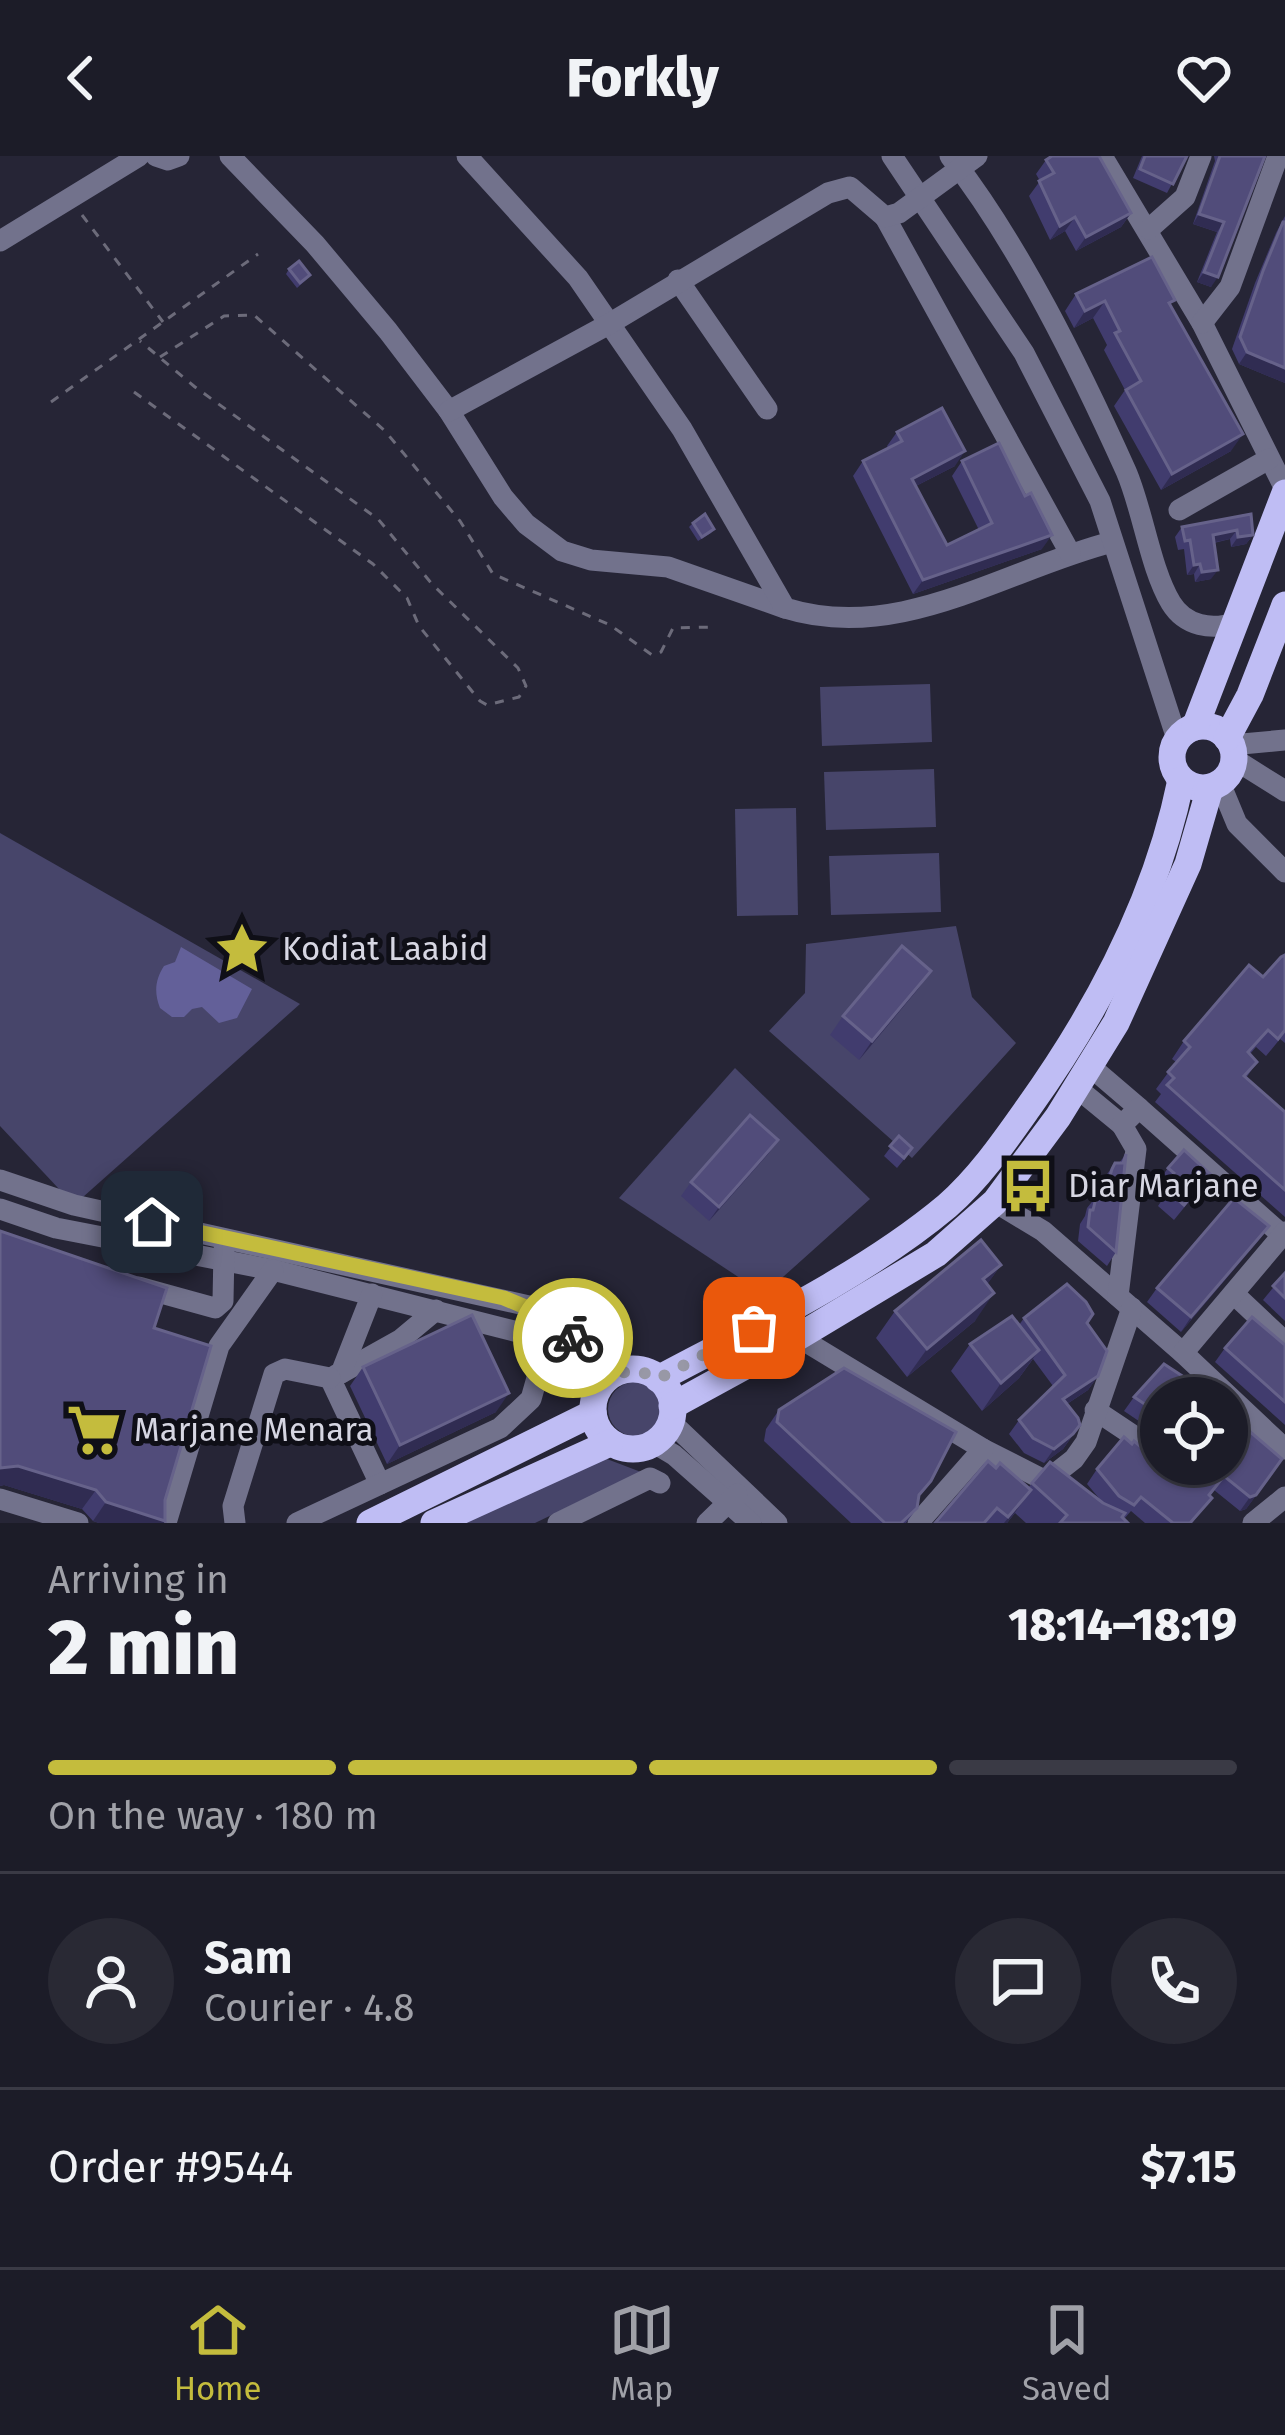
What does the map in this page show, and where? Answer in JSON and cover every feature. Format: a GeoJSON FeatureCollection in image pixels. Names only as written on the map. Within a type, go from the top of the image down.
{"type":"FeatureCollection","features":[{"type":"Feature","properties":{"kind":"main road"},"geometry":{"type":"LineString","coordinates":[[658,1379],[754,1328],[893,1244],[949,1204],[973,1181],[1065,1057],[1147,893],[1181,780],[1172,755],[1236,622],[1285,491]]}},
{"type":"Feature","properties":{"kind":"main road"},"geometry":{"type":"LineString","coordinates":[[594,1405],[596,1424],[610,1443],[632,1449],[798,1337],[936,1254],[995,1202],[1084,1077],[1115,1023],[1188,864],[1285,605]]}},
{"type":"Feature","properties":{"kind":"main road"},"geometry":{"type":"LineString","coordinates":[[1186,733],[1213,728],[1224,763]]}},
{"type":"Feature","properties":{"kind":"main road"},"geometry":{"type":"LineString","coordinates":[[1181,780],[1195,788],[1224,763]]}},
{"type":"Feature","properties":{"kind":"main road"},"geometry":{"type":"LineString","coordinates":[[370,1523],[460,1480],[594,1405],[614,1374],[637,1370],[658,1379]]}},
{"type":"Feature","properties":{"kind":"main road"},"geometry":{"type":"LineString","coordinates":[[658,1379],[666,1424]]}},
{"type":"Feature","properties":{"kind":"main road"},"geometry":{"type":"LineString","coordinates":[[434,1523],[610,1443]]}},
{"type":"Feature","properties":{"kind":"street"},"geometry":{"type":"LineString","coordinates":[[0,241],[139,156]]}},
{"type":"Feature","properties":{"kind":"street"},"geometry":{"type":"LineString","coordinates":[[157,156],[168,160],[179,156]]}},
{"type":"Feature","properties":{"kind":"street"},"geometry":{"type":"LineString","coordinates":[[230,156],[315,244],[449,411],[503,497],[526,524],[562,551],[590,560],[668,566],[806,615],[899,616],[1112,542]]}},
{"type":"Feature","properties":{"kind":"street"},"geometry":{"type":"LineString","coordinates":[[467,156],[578,278],[682,429],[785,608]]}},
{"type":"Feature","properties":{"kind":"street"},"geometry":{"type":"LineString","coordinates":[[892,156],[1024,353],[1100,501],[1137,622],[1186,733]]}},
{"type":"Feature","properties":{"kind":"street"},"geometry":{"type":"LineString","coordinates":[[1102,156],[1202,323],[1285,491]]}},
{"type":"Feature","properties":{"kind":"street"},"geometry":{"type":"LineString","coordinates":[[1119,185],[1127,156]]}},
{"type":"Feature","properties":{"kind":"street"},"geometry":{"type":"LineString","coordinates":[[1149,229],[1185,197],[1201,156]]}},
{"type":"Feature","properties":{"kind":"street"},"geometry":{"type":"LineString","coordinates":[[1202,323],[1231,287],[1278,156]]}},
{"type":"Feature","properties":{"kind":"street"},"geometry":{"type":"LineString","coordinates":[[885,218],[922,196],[963,161],[1057,332],[1128,475],[1171,602],[1187,619],[1202,626],[1236,622]]}},
{"type":"Feature","properties":{"kind":"street"},"geometry":{"type":"LineString","coordinates":[[449,411],[609,324],[828,193],[850,188],[885,218],[1070,553]]}},
{"type":"Feature","properties":{"kind":"street"},"geometry":{"type":"LineString","coordinates":[[678,280],[767,410]]}},
{"type":"Feature","properties":{"kind":"street"},"geometry":{"type":"LineString","coordinates":[[1179,510],[1269,460]]}},
{"type":"Feature","properties":{"kind":"street"},"geometry":{"type":"LineString","coordinates":[[1137,622],[1171,602]]}},
{"type":"Feature","properties":{"kind":"street"},"geometry":{"type":"LineString","coordinates":[[1224,763],[1285,740]]}},
{"type":"Feature","properties":{"kind":"street"},"geometry":{"type":"LineString","coordinates":[[1224,763],[1285,791]]}},
{"type":"Feature","properties":{"kind":"street"},"geometry":{"type":"LineString","coordinates":[[1224,763],[1237,824],[1285,872]]}},
{"type":"Feature","properties":{"kind":"street"},"geometry":{"type":"LineString","coordinates":[[1084,1077],[1138,1108],[1284,1233],[1183,1353]]}},
{"type":"Feature","properties":{"kind":"street"},"geometry":{"type":"LineString","coordinates":[[1046,1481],[1074,1459],[1086,1442],[1125,1302],[1136,1149],[1084,1077]]}},
{"type":"Feature","properties":{"kind":"street"},"geometry":{"type":"LineString","coordinates":[[1122,1125],[1138,1108]]}},
{"type":"Feature","properties":{"kind":"street"},"geometry":{"type":"LineString","coordinates":[[0,1180],[74,1205],[529,1306],[614,1374]]}},
{"type":"Feature","properties":{"kind":"street"},"geometry":{"type":"LineString","coordinates":[[995,1202],[1043,1231],[1285,1449]]}},
{"type":"Feature","properties":{"kind":"street"},"geometry":{"type":"LineString","coordinates":[[0,1209],[125,1244],[273,1270],[518,1332],[546,1346],[594,1405]]}},
{"type":"Feature","properties":{"kind":"street"},"geometry":{"type":"LineString","coordinates":[[124,1282],[215,1308],[223,1301],[225,1236]]}},
{"type":"Feature","properties":{"kind":"street"},"geometry":{"type":"LineString","coordinates":[[166,1523],[219,1346],[273,1270]]}},
{"type":"Feature","properties":{"kind":"street"},"geometry":{"type":"LineString","coordinates":[[372,1294],[335,1376],[380,1484]]}},
{"type":"Feature","properties":{"kind":"street"},"geometry":{"type":"LineString","coordinates":[[1235,1295],[1285,1342]]}},
{"type":"Feature","properties":{"kind":"street"},"geometry":{"type":"LineString","coordinates":[[235,1523],[233,1506],[274,1374],[285,1369],[335,1376],[400,1340],[436,1310]]}},
{"type":"Feature","properties":{"kind":"street"},"geometry":{"type":"LineString","coordinates":[[798,1337],[983,1449],[1046,1481],[1101,1523]]}},
{"type":"Feature","properties":{"kind":"street"},"geometry":{"type":"LineString","coordinates":[[297,1523],[500,1428],[520,1414],[531,1399],[546,1346]]}},
{"type":"Feature","properties":{"kind":"street"},"geometry":{"type":"LineString","coordinates":[[1095,1410],[1140,1441]]}},
{"type":"Feature","properties":{"kind":"street"},"geometry":{"type":"LineString","coordinates":[[666,1424],[674,1455],[777,1523]]}},
{"type":"Feature","properties":{"kind":"street"},"geometry":{"type":"LineString","coordinates":[[918,1523],[983,1449]]}},
{"type":"Feature","properties":{"kind":"street"},"geometry":{"type":"LineString","coordinates":[[432,1461],[460,1480]]}},
{"type":"Feature","properties":{"kind":"street"},"geometry":{"type":"LineString","coordinates":[[559,1523],[650,1478],[660,1483]]}},
{"type":"Feature","properties":{"kind":"street"},"geometry":{"type":"LineString","coordinates":[[707,1523],[735,1497]]}},
{"type":"Feature","properties":{"kind":"street"},"geometry":{"type":"LineString","coordinates":[[735,1497],[751,1523]]}},
{"type":"Feature","properties":{"kind":"street"},"geometry":{"type":"LineString","coordinates":[[1253,1523],[1285,1497]]}},
{"type":"Feature","properties":{"kind":"street"},"geometry":{"type":"LineString","coordinates":[[0,1499],[44,1518],[75,1523]]}},
{"type":"Feature","properties":{"kind":"path"},"geometry":{"type":"LineString","coordinates":[[70,199],[165,324]]}},
{"type":"Feature","properties":{"kind":"path"},"geometry":{"type":"LineString","coordinates":[[51,402],[258,254]]}},
{"type":"Feature","properties":{"kind":"path"},"geometry":{"type":"LineString","coordinates":[[160,358],[224,316],[254,315],[385,431],[460,520],[493,574],[610,625],[652,655],[661,652],[673,628],[713,628]]}},
{"type":"Feature","properties":{"kind":"path"},"geometry":{"type":"LineString","coordinates":[[134,392],[392,581],[407,598],[419,626],[480,701],[488,705],[519,697],[526,686],[518,668],[432,584],[378,519],[140,341]]}},
{"type":"Feature","properties":{"kind":"shaded area"},"geometry":{"type":"Polygon","coordinates":[[[930,684],[932,742],[822,746],[820,687],[930,684]]]}},
{"type":"Feature","properties":{"kind":"shaded area"},"geometry":{"type":"Polygon","coordinates":[[[934,769],[936,827],[826,830],[824,772],[934,769]]]}},
{"type":"Feature","properties":{"kind":"shaded area"},"geometry":{"type":"Polygon","coordinates":[[[796,808],[798,915],[737,916],[735,809],[796,808]]]}},
{"type":"Feature","properties":{"kind":"shaded area"},"geometry":{"type":"Polygon","coordinates":[[[0,833],[300,1004],[74,1205],[0,1126],[0,833]]]}},
{"type":"Feature","properties":{"kind":"shaded area"},"geometry":{"type":"Polygon","coordinates":[[[939,853],[941,912],[831,915],[829,856],[939,853]]]}},
{"type":"Feature","properties":{"kind":"shaded area"},"geometry":{"type":"Polygon","coordinates":[[[956,926],[972,997],[1016,1043],[912,1158],[769,1031],[805,993],[806,944],[956,926]]]}},
{"type":"Feature","properties":{"kind":"shaded area"},"geometry":{"type":"Polygon","coordinates":[[[181,947],[252,989],[237,1018],[219,1023],[202,1007],[184,1017],[172,1017],[160,1008],[159,976],[164,966],[175,962],[181,947]]]}},
{"type":"Feature","properties":{"kind":"shaded area"},"geometry":{"type":"Polygon","coordinates":[[[735,1068],[870,1199],[764,1294],[619,1198],[735,1068]]]}},
{"type":"Feature","properties":{"kind":"shaded area"},"geometry":{"type":"Polygon","coordinates":[[[635,1382],[654,1390],[662,1409],[654,1428],[635,1436],[616,1428],[608,1409],[616,1390],[635,1382]]]}},
{"type":"Feature","properties":{"kind":"shaded area"},"geometry":{"type":"Polygon","coordinates":[[[599,1456],[641,1472],[535,1523],[459,1523],[599,1456]]]}},
{"type":"Feature","properties":{"kind":"building"},"geometry":{"type":"Polygon","coordinates":[[[1099,156],[1131,213],[1086,237],[1075,217],[1060,226],[1039,181],[1054,173],[1046,160],[1099,156]]]}},
{"type":"Feature","properties":{"kind":"building"},"geometry":{"type":"Polygon","coordinates":[[[1145,156],[1187,156],[1173,184],[1140,169],[1145,156]]]}},
{"type":"Feature","properties":{"kind":"building"},"geometry":{"type":"Polygon","coordinates":[[[1220,156],[1265,156],[1218,277],[1204,272],[1224,222],[1199,214],[1220,156]]]}},
{"type":"Feature","properties":{"kind":"building"},"geometry":{"type":"Polygon","coordinates":[[[1283,222],[1285,368],[1247,352],[1240,337],[1283,222]]]}},
{"type":"Feature","properties":{"kind":"building"},"geometry":{"type":"Polygon","coordinates":[[[1152,257],[1175,300],[1169,303],[1243,434],[1172,474],[1126,390],[1141,381],[1115,333],[1120,331],[1105,301],[1085,311],[1076,294],[1152,257]]]}},
{"type":"Feature","properties":{"kind":"building"},"geometry":{"type":"Polygon","coordinates":[[[299,261],[310,275],[300,283],[289,269],[299,261]]]}},
{"type":"Feature","properties":{"kind":"building"},"geometry":{"type":"Polygon","coordinates":[[[942,408],[965,451],[912,479],[947,545],[992,523],[962,461],[999,443],[1025,496],[1031,493],[1052,535],[923,580],[863,461],[902,441],[897,432],[942,408]]]}},
{"type":"Feature","properties":{"kind":"building"},"geometry":{"type":"Polygon","coordinates":[[[705,514],[714,529],[702,537],[693,523],[705,514]]]}},
{"type":"Feature","properties":{"kind":"building"},"geometry":{"type":"Polygon","coordinates":[[[1251,514],[1253,535],[1238,537],[1237,530],[1213,535],[1218,570],[1202,572],[1200,564],[1194,565],[1190,540],[1185,541],[1182,527],[1251,514]]]}},
{"type":"Feature","properties":{"kind":"building"},"geometry":{"type":"Polygon","coordinates":[[[902,946],[931,971],[872,1041],[843,1016],[902,946]]]}},
{"type":"Feature","properties":{"kind":"building"},"geometry":{"type":"Polygon","coordinates":[[[1285,955],[1285,1030],[1278,1039],[1268,1030],[1248,1052],[1257,1062],[1244,1076],[1285,1112],[1285,1190],[1167,1085],[1174,1078],[1168,1072],[1190,1047],[1184,1041],[1249,965],[1263,977],[1285,955]]]}},
{"type":"Feature","properties":{"kind":"building"},"geometry":{"type":"Polygon","coordinates":[[[750,1115],[778,1140],[719,1207],[691,1182],[750,1115]]]}},
{"type":"Feature","properties":{"kind":"building"},"geometry":{"type":"Polygon","coordinates":[[[899,1136],[912,1148],[904,1158],[890,1146],[899,1136]]]}},
{"type":"Feature","properties":{"kind":"building"},"geometry":{"type":"Polygon","coordinates":[[[1184,1150],[1210,1174],[1184,1205],[1168,1191],[1175,1184],[1168,1168],[1184,1150]]]}},
{"type":"Feature","properties":{"kind":"building"},"geometry":{"type":"Polygon","coordinates":[[[1126,1154],[1116,1252],[1088,1227],[1097,1194],[1106,1189],[1115,1163],[1123,1163],[1126,1154]]]}},
{"type":"Feature","properties":{"kind":"building"},"geometry":{"type":"Polygon","coordinates":[[[1234,1198],[1269,1226],[1191,1317],[1157,1288],[1234,1198]]]}},
{"type":"Feature","properties":{"kind":"building","name":"Marjane Menara"},"geometry":{"type":"Polygon","coordinates":[[[0,1231],[167,1288],[154,1328],[211,1346],[165,1500],[165,1521],[106,1502],[96,1490],[18,1466],[0,1468],[0,1231]]]}},
{"type":"Feature","properties":{"kind":"building"},"geometry":{"type":"Polygon","coordinates":[[[981,1240],[1001,1265],[983,1279],[994,1293],[927,1349],[895,1311],[981,1240]]]}},
{"type":"Feature","properties":{"kind":"building"},"geometry":{"type":"Polygon","coordinates":[[[1285,1273],[1285,1298],[1273,1286],[1285,1273]]]}},
{"type":"Feature","properties":{"kind":"building"},"geometry":{"type":"Polygon","coordinates":[[[1067,1284],[1086,1302],[1093,1314],[1087,1323],[1107,1351],[1098,1376],[1063,1399],[1080,1425],[1054,1449],[1033,1438],[1019,1420],[1065,1375],[1024,1318],[1067,1284]]]}},
{"type":"Feature","properties":{"kind":"building"},"geometry":{"type":"Polygon","coordinates":[[[472,1315],[509,1393],[400,1445],[363,1367],[472,1315]]]}},
{"type":"Feature","properties":{"kind":"building"},"geometry":{"type":"Polygon","coordinates":[[[1012,1316],[1039,1350],[1001,1383],[970,1344],[1012,1316]]]}},
{"type":"Feature","properties":{"kind":"building"},"geometry":{"type":"Polygon","coordinates":[[[1252,1317],[1285,1345],[1285,1402],[1225,1348],[1252,1317]]]}},
{"type":"Feature","properties":{"kind":"building"},"geometry":{"type":"Polygon","coordinates":[[[1164,1364],[1184,1377],[1152,1377],[1164,1364]]]}},
{"type":"Feature","properties":{"kind":"building"},"geometry":{"type":"Polygon","coordinates":[[[844,1368],[956,1432],[919,1495],[917,1508],[901,1523],[885,1523],[777,1422],[779,1410],[844,1368]]]}},
{"type":"Feature","properties":{"kind":"building"},"geometry":{"type":"Polygon","coordinates":[[[1248,1430],[1282,1459],[1250,1497],[1235,1485],[1248,1485],[1248,1430]]]}},
{"type":"Feature","properties":{"kind":"building"},"geometry":{"type":"Polygon","coordinates":[[[1124,1437],[1140,1446],[1140,1485],[1217,1485],[1190,1523],[1173,1523],[1141,1497],[1134,1505],[1119,1496],[1097,1469],[1124,1437]]]}},
{"type":"Feature","properties":{"kind":"building"},"geometry":{"type":"Polygon","coordinates":[[[988,1461],[996,1468],[1000,1463],[1031,1490],[1008,1517],[997,1508],[984,1523],[935,1523],[988,1461]]]}},
{"type":"Feature","properties":{"kind":"building"},"geometry":{"type":"Polygon","coordinates":[[[1050,1462],[1103,1503],[1125,1513],[1122,1517],[1128,1523],[1060,1523],[1067,1515],[1032,1483],[1050,1462]]]}},
{"type":"Feature","properties":{"kind":"way so far"},"geometry":{"type":"LineString","coordinates":[[573,1338],[614,1374],[637,1370],[658,1379],[754,1328]]}},
{"type":"Feature","properties":{"kind":"place","name":"Kodiat Laabid"},"geometry":{"type":"Point","coordinates":[242,949]}},
{"type":"Feature","properties":{"kind":"place","name":"Diar Marjane"},"geometry":{"type":"Point","coordinates":[1028,1186]}},
{"type":"Feature","properties":{"kind":"place","name":"Marjane Menara"},"geometry":{"type":"Point","coordinates":[94,1430]}},
{"type":"Feature","properties":{"kind":"route"},"geometry":{"type":"LineString","coordinates":[[152,1222],[504,1298],[547,1316],[573,1338]]}}]}
